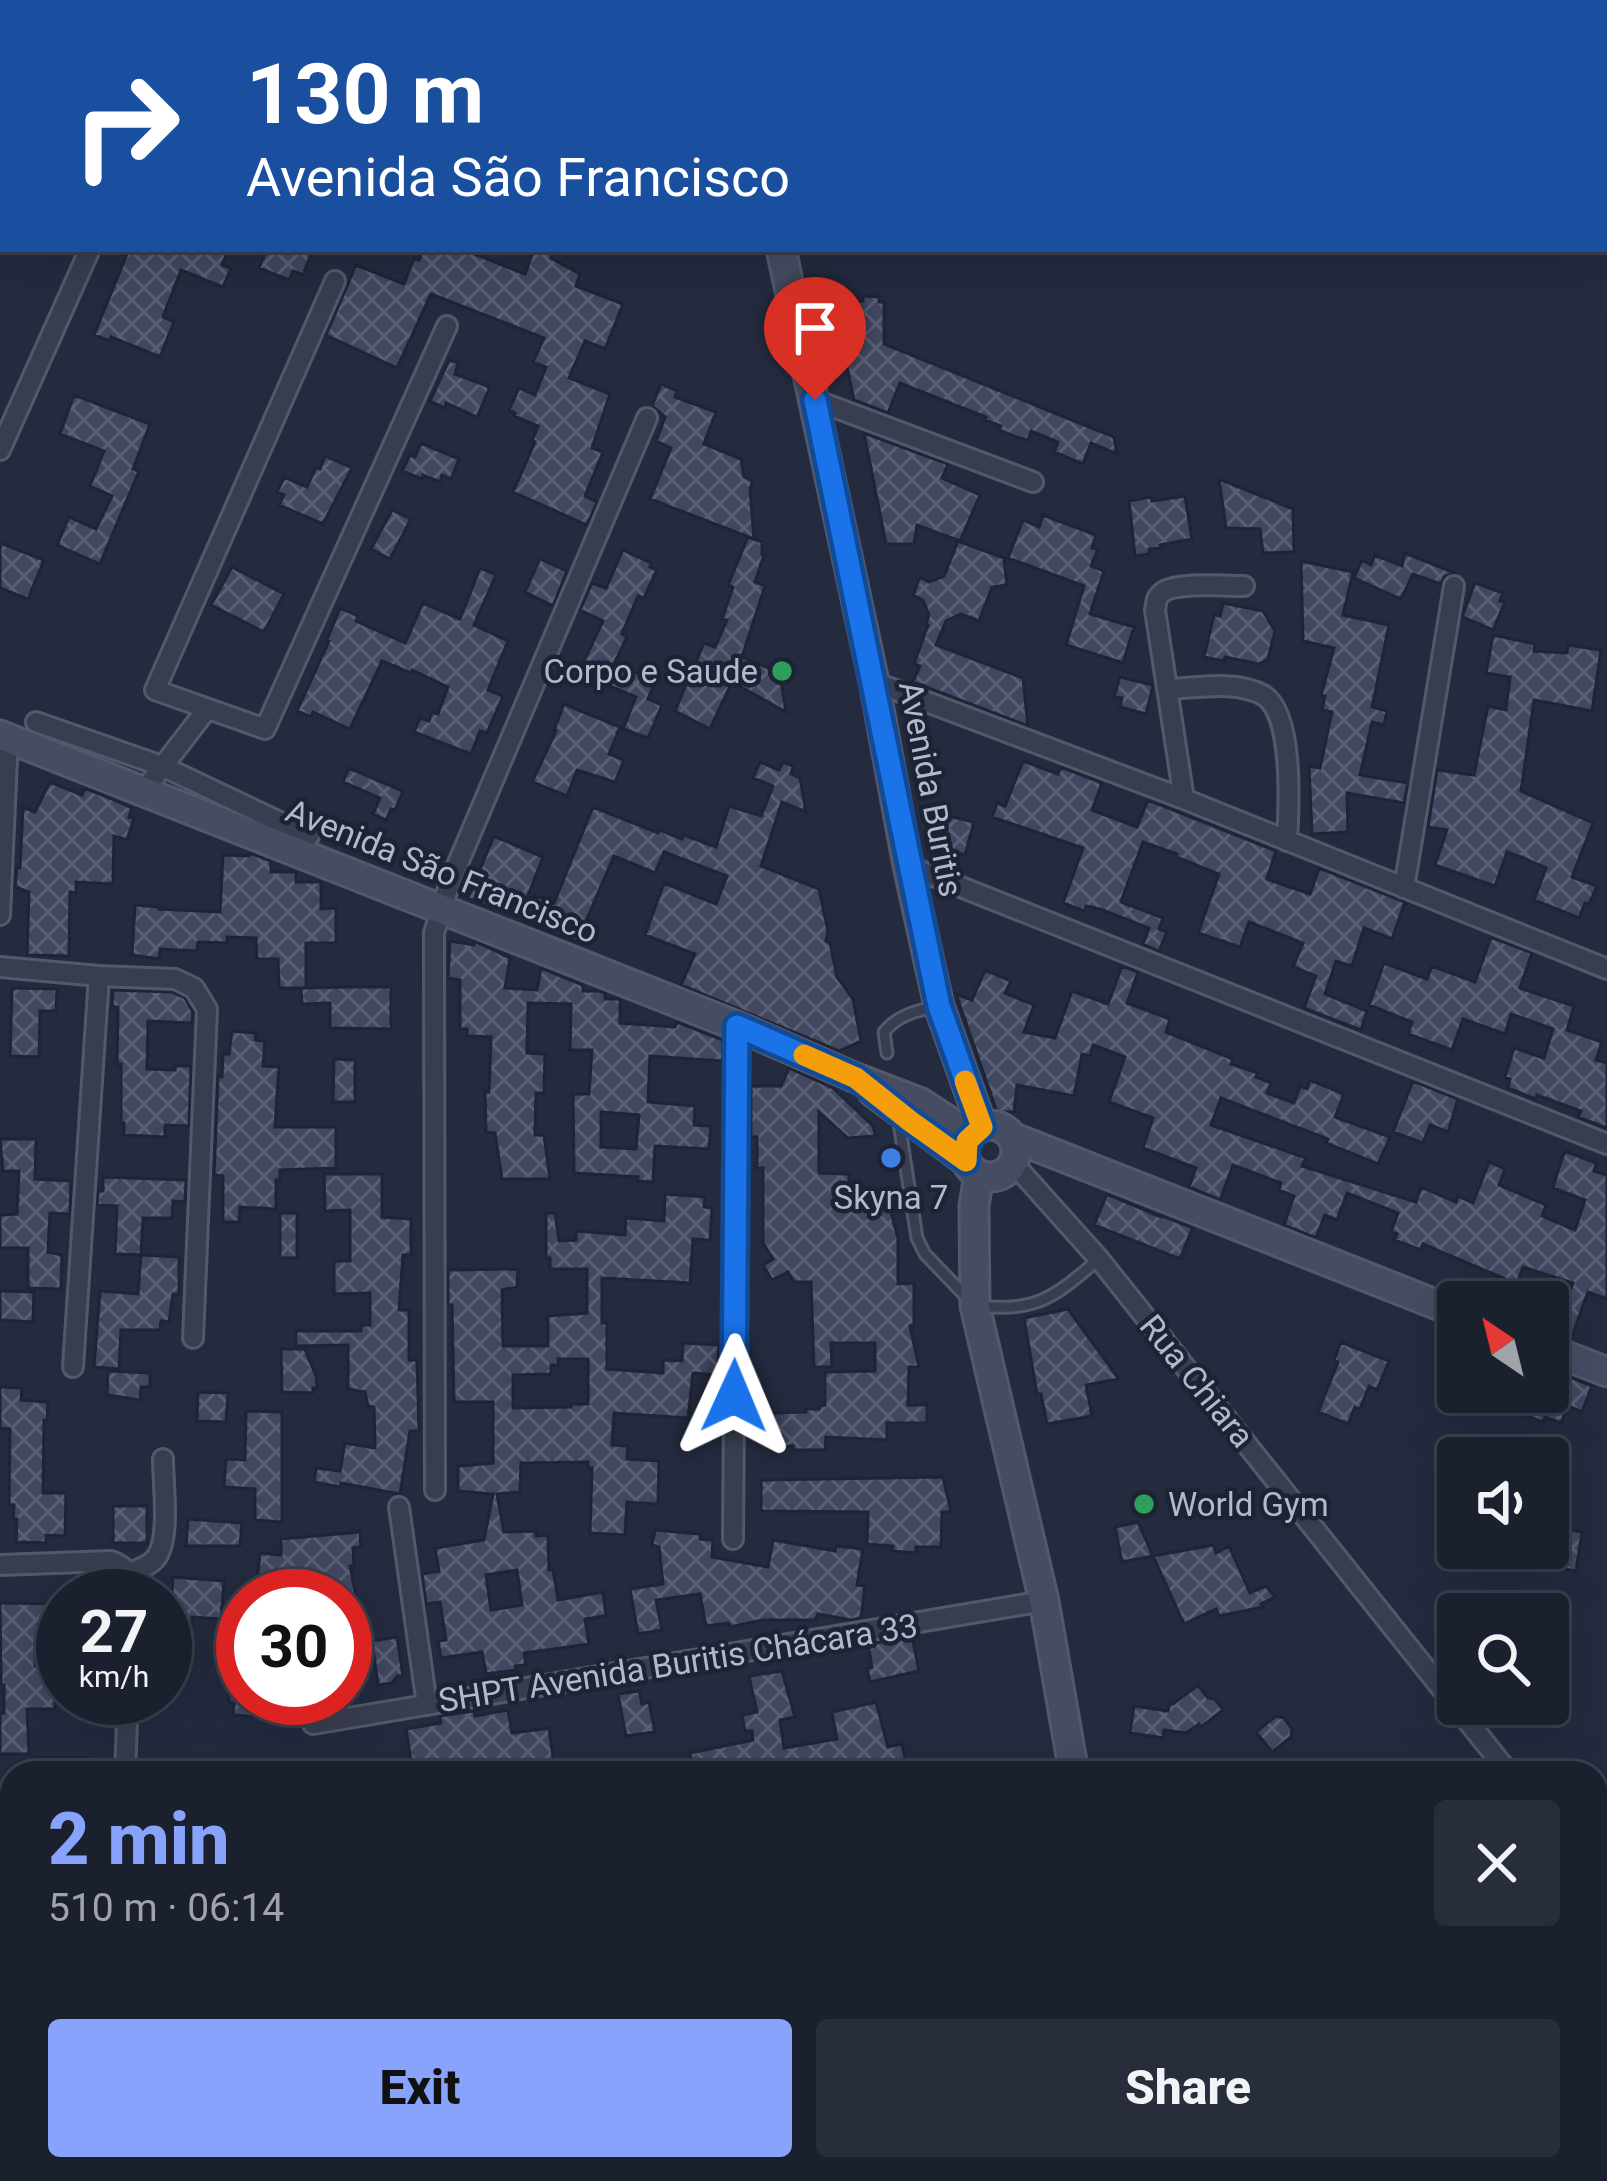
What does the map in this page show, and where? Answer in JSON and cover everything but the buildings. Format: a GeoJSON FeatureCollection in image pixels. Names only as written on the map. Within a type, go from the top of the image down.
{"type":"FeatureCollection","features":[{"type":"Feature","properties":{"kind":"street"},"geometry":{"type":"LineString","coordinates":[[0,450],[89,252]]}},
{"type":"Feature","properties":{"kind":"street","name":"Avenida Buritis"},"geometry":{"type":"LineString","coordinates":[[783,252],[908,866],[974,1149],[975,1306],[1044,1601],[1072,1761]]}},
{"type":"Feature","properties":{"kind":"street"},"geometry":{"type":"LineString","coordinates":[[334,280],[155,690],[265,729],[447,326]]}},
{"type":"Feature","properties":{"kind":"street"},"geometry":{"type":"LineString","coordinates":[[815,400],[1033,482]]}},
{"type":"Feature","properties":{"kind":"street"},"geometry":{"type":"LineString","coordinates":[[435,1490],[434,933],[440,909],[647,418]]}},
{"type":"Feature","properties":{"kind":"street"},"geometry":{"type":"LineString","coordinates":[[1184,799],[1157,599],[1176,587],[1244,586]]}},
{"type":"Feature","properties":{"kind":"street"},"geometry":{"type":"LineString","coordinates":[[1404,888],[1454,586]]}},
{"type":"Feature","properties":{"kind":"street"},"geometry":{"type":"LineString","coordinates":[[874,682],[1184,799],[1607,969]]}},
{"type":"Feature","properties":{"kind":"street"},"geometry":{"type":"LineString","coordinates":[[1168,689],[1226,686],[1260,693],[1275,705],[1283,723],[1287,841]]}},
{"type":"Feature","properties":{"kind":"street"},"geometry":{"type":"LineString","coordinates":[[143,792],[207,709]]}},
{"type":"Feature","properties":{"kind":"street"},"geometry":{"type":"LineString","coordinates":[[36,722],[162,766],[309,836]]}},
{"type":"Feature","properties":{"kind":"street"},"geometry":{"type":"LineString","coordinates":[[0,915],[4,736]]}},
{"type":"Feature","properties":{"kind":"street","name":"Avenida São Francisco"},"geometry":{"type":"LineString","coordinates":[[4,736],[921,1102],[974,1149]]}},
{"type":"Feature","properties":{"kind":"street"},"geometry":{"type":"LineString","coordinates":[[908,866],[1607,1144]]}},
{"type":"Feature","properties":{"kind":"street"},"geometry":{"type":"LineString","coordinates":[[0,967],[175,979],[194,988],[207,1009],[193,1338]]}},
{"type":"Feature","properties":{"kind":"street"},"geometry":{"type":"LineString","coordinates":[[73,1367],[99,976]]}},
{"type":"Feature","properties":{"kind":"street"},"geometry":{"type":"LineString","coordinates":[[733,1539],[737,1026]]}},
{"type":"Feature","properties":{"kind":"street","name":"Avenida São Francisco"},"geometry":{"type":"LineString","coordinates":[[856,1078],[897,1111],[974,1149]]}},
{"type":"Feature","properties":{"kind":"street"},"geometry":{"type":"LineString","coordinates":[[1013,1150],[999,1176],[974,1149],[999,1127],[1013,1150],[1437,1305]]}},
{"type":"Feature","properties":{"kind":"street","name":"Rua Chiara"},"geometry":{"type":"LineString","coordinates":[[1013,1150],[1499,1761]]}},
{"type":"Feature","properties":{"kind":"street"},"geometry":{"type":"LineString","coordinates":[[1569,1357],[1607,1372]]}},
{"type":"Feature","properties":{"kind":"street"},"geometry":{"type":"LineString","coordinates":[[138,1569],[160,1554],[164,1537],[163,1460]]}},
{"type":"Feature","properties":{"kind":"street"},"geometry":{"type":"LineString","coordinates":[[399,1507],[427,1705]]}},
{"type":"Feature","properties":{"kind":"street"},"geometry":{"type":"LineString","coordinates":[[0,1565],[111,1561],[125,1569]]}},
{"type":"Feature","properties":{"kind":"street","name":"SHPT Avenida Buritis Chácara 33"},"geometry":{"type":"LineString","coordinates":[[372,1714],[1044,1601]]}},
{"type":"Feature","properties":{"kind":"street"},"geometry":{"type":"LineString","coordinates":[[125,1761],[127,1725]]}},
{"type":"Feature","properties":{"kind":"lane"},"geometry":{"type":"LineString","coordinates":[[887,1054],[884,1032],[892,1023],[915,1010],[939,1006]]}},
{"type":"Feature","properties":{"kind":"lane"},"geometry":{"type":"LineString","coordinates":[[897,1111],[917,1238],[925,1253],[975,1306],[1002,1309],[1058,1295],[1099,1258]]}},
{"type":"Feature","properties":{"kind":"slow traffic"},"geometry":{"type":"LineString","coordinates":[[804,1055],[856,1078],[966,1161],[967,1141],[982,1127],[965,1081]]}},
{"type":"Feature","properties":{"kind":"place","name":"Corpo e Saude"},"geometry":{"type":"Point","coordinates":[782,671]}},
{"type":"Feature","properties":{"kind":"place","name":"Skyna 7"},"geometry":{"type":"Point","coordinates":[891,1158]}},
{"type":"Feature","properties":{"kind":"place","name":"World Gym"},"geometry":{"type":"Point","coordinates":[1144,1504]}},
{"type":"Feature","properties":{"kind":"route"},"geometry":{"type":"LineString","coordinates":[[734,1396],[737,1026],[856,1078],[966,1161],[967,1141],[982,1127],[939,1006],[815,400]]}}]}
